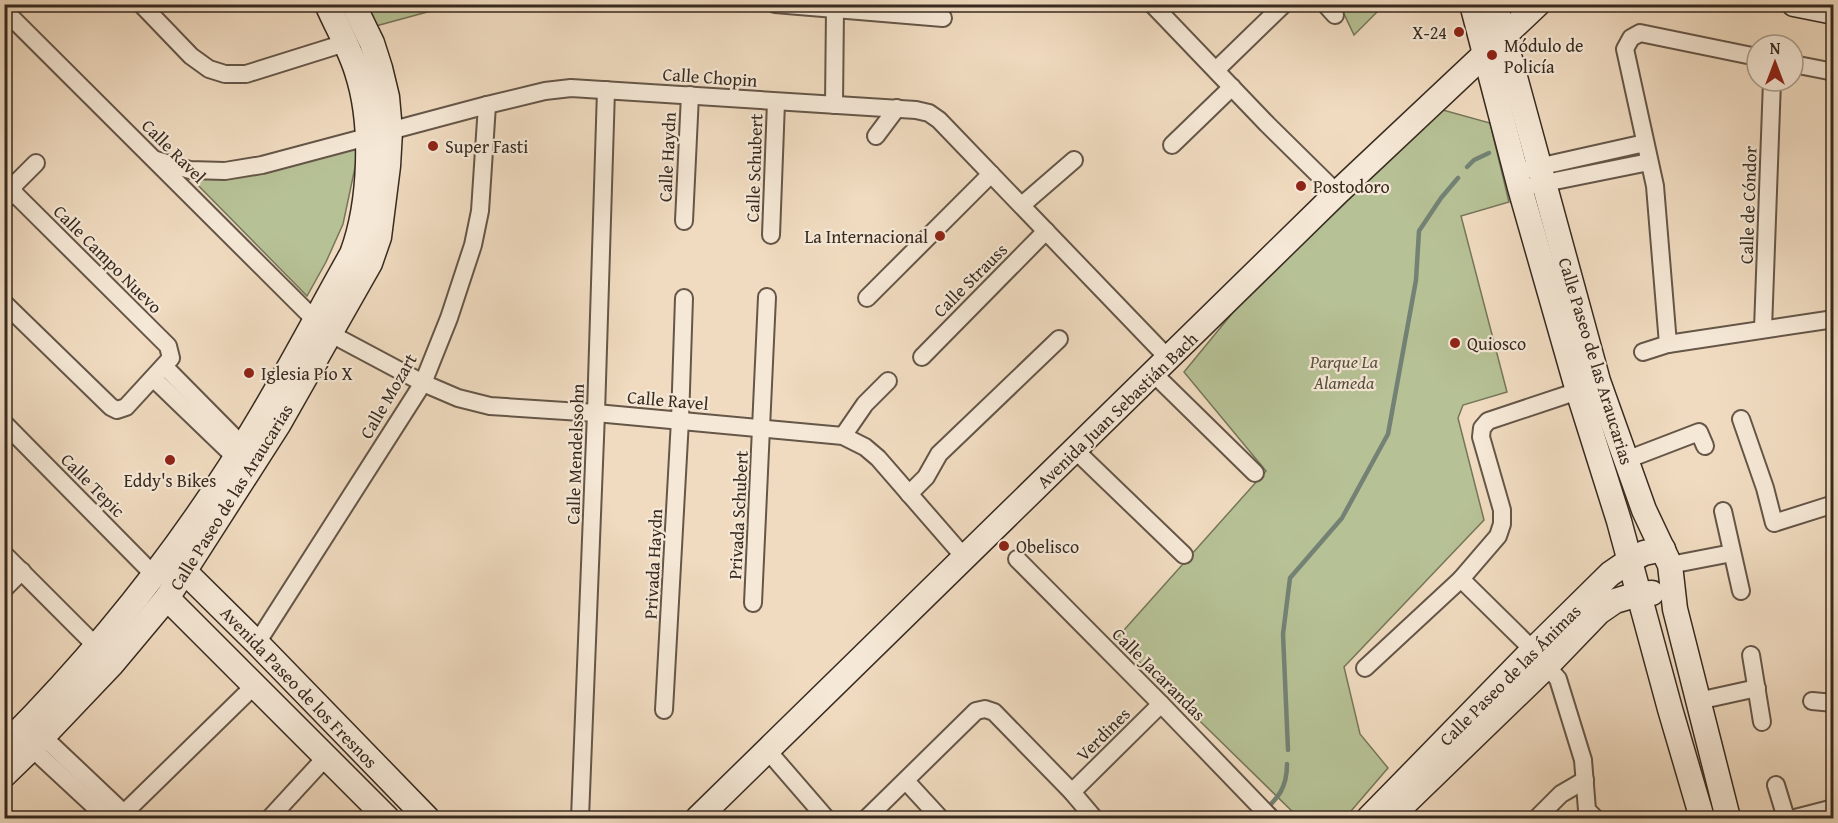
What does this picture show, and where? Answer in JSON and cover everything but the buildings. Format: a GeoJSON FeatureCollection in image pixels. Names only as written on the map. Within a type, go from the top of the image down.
{"type":"FeatureCollection","features":[{"type":"Feature","properties":{"kind":"main road","name":"Calle Paseo de las Araucarias"},"geometry":{"type":"LineString","coordinates":[[327,4],[357,70],[365,101],[379,134]]}},
{"type":"Feature","properties":{"kind":"main road","name":"Calle Paseo de las Araucarias"},"geometry":{"type":"LineString","coordinates":[[25,737],[111,665],[167,598],[177,564],[245,454],[270,419],[323,327],[360,233],[368,169],[387,97],[372,43],[353,4]]}},
{"type":"Feature","properties":{"kind":"main road","name":"Calle Paseo de las Araucarias"},"geometry":{"type":"LineString","coordinates":[[1472,4],[1518,180],[1578,391],[1619,521],[1702,819]]}},
{"type":"Feature","properties":{"kind":"main road","name":"Calle Paseo de las Araucarias"},"geometry":{"type":"LineString","coordinates":[[1495,4],[1599,381],[1644,510],[1669,567],[1675,609],[1728,819]]}},
{"type":"Feature","properties":{"kind":"main road","name":"Avenida Juan Sebastián Bach"},"geometry":{"type":"LineString","coordinates":[[699,819],[1337,193],[1538,4]]}},
{"type":"Feature","properties":{"kind":"main road"},"geometry":{"type":"LineString","coordinates":[[1794,4],[1833,12]]}},
{"type":"Feature","properties":{"kind":"main road","name":"Calle Paseo de las Ánimas"},"geometry":{"type":"LineString","coordinates":[[1369,819],[1540,658],[1615,601],[1638,594],[1656,592],[1669,567],[1644,552],[1610,574],[1540,658],[1390,819]]}},
{"type":"Feature","properties":{"kind":"main road","name":"Calle Paseo de las Araucarias"},"geometry":{"type":"LineString","coordinates":[[4,775],[25,737],[154,575],[177,564]]}},
{"type":"Feature","properties":{"kind":"main road","name":"Avenida Paseo de los Fresnos"},"geometry":{"type":"LineString","coordinates":[[177,564],[427,819]]}},
{"type":"Feature","properties":{"kind":"main road","name":"Avenida Paseo de los Fresnos"},"geometry":{"type":"LineString","coordinates":[[167,598],[387,819]]}},
{"type":"Feature","properties":{"kind":"street"},"geometry":{"type":"LineString","coordinates":[[141,4],[191,56],[209,69],[225,74],[246,74],[345,43]]}},
{"type":"Feature","properties":{"kind":"street"},"geometry":{"type":"LineString","coordinates":[[776,4],[944,18]]}},
{"type":"Feature","properties":{"kind":"street"},"geometry":{"type":"LineString","coordinates":[[1216,70],[1284,4]]}},
{"type":"Feature","properties":{"kind":"street"},"geometry":{"type":"LineString","coordinates":[[1157,6],[1232,87],[1337,193]]}},
{"type":"Feature","properties":{"kind":"street"},"geometry":{"type":"LineString","coordinates":[[834,105],[835,9]]}},
{"type":"Feature","properties":{"kind":"street","name":"Calle Ravel"},"geometry":{"type":"LineString","coordinates":[[4,10],[323,327],[423,383],[458,398],[490,406],[680,420],[762,430],[843,436],[865,447],[878,458],[965,558]]}},
{"type":"Feature","properties":{"kind":"street"},"geometry":{"type":"LineString","coordinates":[[1668,344],[1655,186],[1626,50],[1631,38],[1640,33],[1745,55]]}},
{"type":"Feature","properties":{"kind":"street"},"geometry":{"type":"LineString","coordinates":[[1805,66],[1833,72]]}},
{"type":"Feature","properties":{"kind":"street"},"geometry":{"type":"LineString","coordinates":[[1172,145],[1232,87]]}},
{"type":"Feature","properties":{"kind":"street","name":"Calle Chopin"},"geometry":{"type":"LineString","coordinates":[[156,160],[190,170],[225,171],[262,165],[487,105],[563,89],[897,108],[929,113],[939,120],[1046,231],[1161,367],[1255,473]]}},
{"type":"Feature","properties":{"kind":"street","name":"Calle Mendelssohn"},"geometry":{"type":"LineString","coordinates":[[579,819],[596,413],[606,90]]}},
{"type":"Feature","properties":{"kind":"street","name":"Calle de Cóndor"},"geometry":{"type":"LineString","coordinates":[[1763,329],[1772,93]]}},
{"type":"Feature","properties":{"kind":"street","name":"Calle Haydn"},"geometry":{"type":"LineString","coordinates":[[684,221],[690,95]]}},
{"type":"Feature","properties":{"kind":"street","name":"Calle Schubert"},"geometry":{"type":"LineString","coordinates":[[771,235],[776,102]]}},
{"type":"Feature","properties":{"kind":"street","name":"Calle Mozart"},"geometry":{"type":"LineString","coordinates":[[257,644],[423,383],[449,318],[473,245],[480,211],[487,105]]}},
{"type":"Feature","properties":{"kind":"street"},"geometry":{"type":"LineString","coordinates":[[876,136],[897,108]]}},
{"type":"Feature","properties":{"kind":"street"},"geometry":{"type":"LineString","coordinates":[[1542,175],[1645,143]]}},
{"type":"Feature","properties":{"kind":"street"},"geometry":{"type":"LineString","coordinates":[[1022,205],[1074,160]]}},
{"type":"Feature","properties":{"kind":"street"},"geometry":{"type":"LineString","coordinates":[[1518,180],[1649,162]]}},
{"type":"Feature","properties":{"kind":"street"},"geometry":{"type":"LineString","coordinates":[[9,196],[15,184],[36,163]]}},
{"type":"Feature","properties":{"kind":"street"},"geometry":{"type":"LineString","coordinates":[[867,298],[991,174]]}},
{"type":"Feature","properties":{"kind":"street","name":"Calle Campo Nuevo"},"geometry":{"type":"LineString","coordinates":[[9,196],[168,346],[171,358],[159,372]]}},
{"type":"Feature","properties":{"kind":"street","name":"Calle Strauss"},"geometry":{"type":"LineString","coordinates":[[922,357],[1046,231]]}},
{"type":"Feature","properties":{"kind":"street"},"geometry":{"type":"LineString","coordinates":[[762,430],[767,297]]}},
{"type":"Feature","properties":{"kind":"street"},"geometry":{"type":"LineString","coordinates":[[680,420],[684,298]]}},
{"type":"Feature","properties":{"kind":"street"},"geometry":{"type":"LineString","coordinates":[[4,303],[111,407],[117,410],[126,407],[159,372],[245,454]]}},
{"type":"Feature","properties":{"kind":"street"},"geometry":{"type":"LineString","coordinates":[[1643,352],[1668,344],[1833,318]]}},
{"type":"Feature","properties":{"kind":"street"},"geometry":{"type":"LineString","coordinates":[[909,494],[926,477],[939,454],[1059,339]]}},
{"type":"Feature","properties":{"kind":"street"},"geometry":{"type":"LineString","coordinates":[[843,436],[865,404],[888,381]]}},
{"type":"Feature","properties":{"kind":"street"},"geometry":{"type":"LineString","coordinates":[[1365,668],[1461,579],[1498,536],[1502,524],[1502,510],[1481,436],[1482,428],[1488,421],[1578,391]]}},
{"type":"Feature","properties":{"kind":"street"},"geometry":{"type":"LineString","coordinates":[[1741,419],[1765,488],[1774,523],[1833,504]]}},
{"type":"Feature","properties":{"kind":"street","name":"Privada Haydn"},"geometry":{"type":"LineString","coordinates":[[664,710],[680,420]]}},
{"type":"Feature","properties":{"kind":"street","name":"Calle Tepic"},"geometry":{"type":"LineString","coordinates":[[4,423],[154,575]]}},
{"type":"Feature","properties":{"kind":"street","name":"Privada Schubert"},"geometry":{"type":"LineString","coordinates":[[753,603],[762,430]]}},
{"type":"Feature","properties":{"kind":"street"},"geometry":{"type":"LineString","coordinates":[[1626,460],[1699,432],[1705,446]]}},
{"type":"Feature","properties":{"kind":"street"},"geometry":{"type":"LineString","coordinates":[[1075,450],[1184,555]]}},
{"type":"Feature","properties":{"kind":"street"},"geometry":{"type":"LineString","coordinates":[[1723,511],[1741,591]]}},
{"type":"Feature","properties":{"kind":"street"},"geometry":{"type":"LineString","coordinates":[[1669,567],[1732,553]]}},
{"type":"Feature","properties":{"kind":"street"},"geometry":{"type":"LineString","coordinates":[[4,554],[96,646]]}},
{"type":"Feature","properties":{"kind":"street","name":"Calle Jacarandas"},"geometry":{"type":"LineString","coordinates":[[1017,559],[1271,819]]}},
{"type":"Feature","properties":{"kind":"street"},"geometry":{"type":"LineString","coordinates":[[4,588],[22,571]]}},
{"type":"Feature","properties":{"kind":"street"},"geometry":{"type":"LineString","coordinates":[[1461,579],[1558,679],[1583,760],[1587,810],[1595,819]]}},
{"type":"Feature","properties":{"kind":"street"},"geometry":{"type":"LineString","coordinates":[[1751,655],[1762,722]]}},
{"type":"Feature","properties":{"kind":"street"},"geometry":{"type":"LineString","coordinates":[[25,737],[124,817],[255,686]]}},
{"type":"Feature","properties":{"kind":"street"},"geometry":{"type":"LineString","coordinates":[[1698,701],[1756,688]]}},
{"type":"Feature","properties":{"kind":"street"},"geometry":{"type":"LineString","coordinates":[[1812,701],[1833,703]]}},
{"type":"Feature","properties":{"kind":"street","name":"Verdines"},"geometry":{"type":"LineString","coordinates":[[1072,792],[1161,704]]}},
{"type":"Feature","properties":{"kind":"street"},"geometry":{"type":"LineString","coordinates":[[867,819],[976,711],[985,709],[994,712],[1072,792],[1094,819]]}},
{"type":"Feature","properties":{"kind":"street"},"geometry":{"type":"LineString","coordinates":[[25,737],[107,819]]}},
{"type":"Feature","properties":{"kind":"street"},"geometry":{"type":"LineString","coordinates":[[768,751],[826,819]]}},
{"type":"Feature","properties":{"kind":"street"},"geometry":{"type":"LineString","coordinates":[[270,819],[326,757]]}},
{"type":"Feature","properties":{"kind":"street"},"geometry":{"type":"LineString","coordinates":[[1537,819],[1561,794],[1585,780]]}},
{"type":"Feature","properties":{"kind":"street"},"geometry":{"type":"LineString","coordinates":[[906,782],[940,819]]}},
{"type":"Feature","properties":{"kind":"street"},"geometry":{"type":"LineString","coordinates":[[1776,785],[1786,819]]}},
{"type":"Feature","properties":{"kind":"street"},"geometry":{"type":"LineString","coordinates":[[1795,819],[1833,808]]}},
{"type":"Feature","properties":{"kind":"green space"},"geometry":{"type":"Polygon","coordinates":[[[1383,4],[1354,35],[1337,5],[1383,4]]]}},
{"type":"Feature","properties":{"kind":"green space"},"geometry":{"type":"Polygon","coordinates":[[[361,5],[453,5],[372,27],[361,5]]]}},
{"type":"Feature","properties":{"kind":"green space","name":"Parque La Alameda"},"geometry":{"type":"Polygon","coordinates":[[[1432,107],[1490,123],[1509,202],[1461,216],[1507,392],[1463,405],[1458,418],[1484,520],[1344,667],[1360,734],[1388,768],[1345,818],[1299,818],[1116,639],[1266,471],[1184,372],[1262,277],[1432,107]]]}},
{"type":"Feature","properties":{"kind":"green space"},"geometry":{"type":"Polygon","coordinates":[[[360,144],[343,224],[307,296],[184,171],[360,144]]]}},
{"type":"Feature","properties":{"kind":"waterway"},"geometry":{"type":"LineString","coordinates":[[1467,167],[1474,160],[1489,153]]}},
{"type":"Feature","properties":{"kind":"waterway"},"geometry":{"type":"LineString","coordinates":[[1288,750],[1283,634],[1290,578],[1342,518],[1388,434],[1416,280],[1419,231],[1441,198],[1458,178]]}},
{"type":"Feature","properties":{"kind":"waterway"},"geometry":{"type":"LineString","coordinates":[[1257,818],[1279,795],[1285,782],[1287,764]]}},
{"type":"Feature","properties":{"kind":"place","name":"X-24"},"geometry":{"type":"Point","coordinates":[1459,32]}},
{"type":"Feature","properties":{"kind":"place","name":"Módulo de Policía"},"geometry":{"type":"Point","coordinates":[1492,55]}},
{"type":"Feature","properties":{"kind":"place","name":"Super Fasti"},"geometry":{"type":"Point","coordinates":[433,146]}},
{"type":"Feature","properties":{"kind":"place","name":"Postodoro"},"geometry":{"type":"Point","coordinates":[1301,186]}},
{"type":"Feature","properties":{"kind":"place","name":"La Internacional"},"geometry":{"type":"Point","coordinates":[940,236]}},
{"type":"Feature","properties":{"kind":"place","name":"Quiosco"},"geometry":{"type":"Point","coordinates":[1455,343]}},
{"type":"Feature","properties":{"kind":"place","name":"Iglesia Pío X"},"geometry":{"type":"Point","coordinates":[249,373]}},
{"type":"Feature","properties":{"kind":"place","name":"Eddy's Bikes"},"geometry":{"type":"Point","coordinates":[170,460]}},
{"type":"Feature","properties":{"kind":"place","name":"Obelisco"},"geometry":{"type":"Point","coordinates":[1004,546]}}]}
